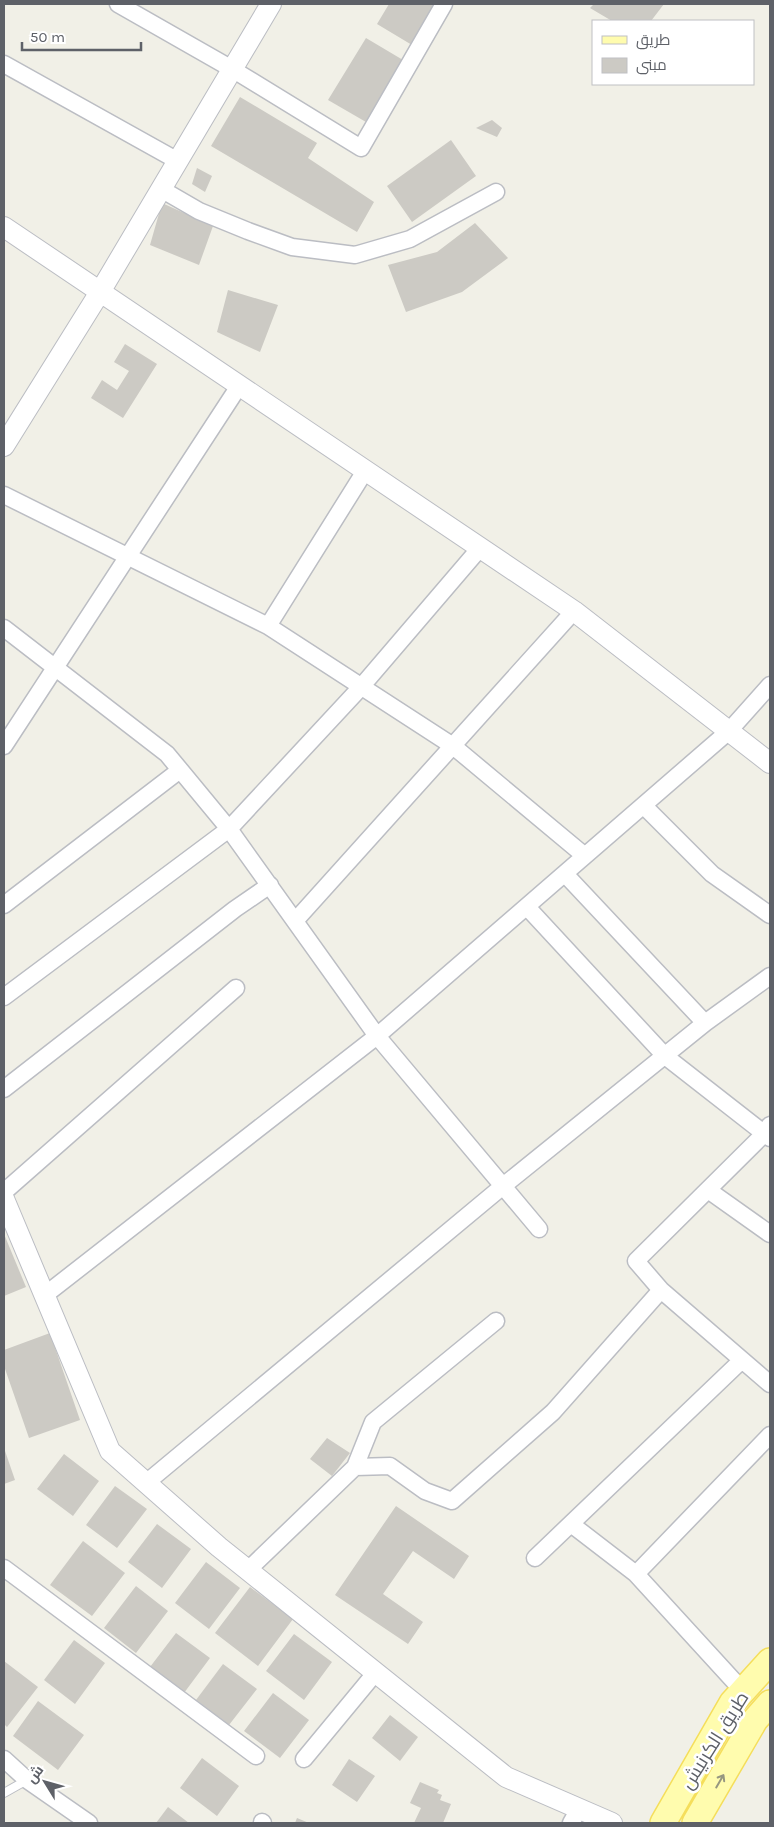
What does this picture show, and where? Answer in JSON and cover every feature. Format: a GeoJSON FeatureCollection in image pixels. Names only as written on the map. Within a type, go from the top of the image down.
{"type":"FeatureCollection","features":[{"type":"Feature","properties":{"kind":"main road","name":"طريق الكرنيش"},"geometry":{"type":"LineString","coordinates":[[663,1823],[732,1703],[770,1661]]}},
{"type":"Feature","properties":{"kind":"main road","name":"طريق الكرنيش"},"geometry":{"type":"LineString","coordinates":[[695,1823],[756,1720],[770,1703]]}},
{"type":"Feature","properties":{"kind":"street"},"geometry":{"type":"LineString","coordinates":[[118,4],[232,69],[361,148],[444,4]]}},
{"type":"Feature","properties":{"kind":"street"},"geometry":{"type":"LineString","coordinates":[[4,446],[100,292],[271,4]]}},
{"type":"Feature","properties":{"kind":"street"},"geometry":{"type":"LineString","coordinates":[[4,64],[178,161]]}},
{"type":"Feature","properties":{"kind":"street"},"geometry":{"type":"LineString","coordinates":[[160,189],[199,211],[248,232],[292,247],[355,255],[410,239],[496,192]]}},
{"type":"Feature","properties":{"kind":"street"},"geometry":{"type":"LineString","coordinates":[[4,227],[574,611],[770,762]]}},
{"type":"Feature","properties":{"kind":"street"},"geometry":{"type":"LineString","coordinates":[[4,746],[239,386]]}},
{"type":"Feature","properties":{"kind":"street"},"geometry":{"type":"LineString","coordinates":[[268,626],[366,471]]}},
{"type":"Feature","properties":{"kind":"street"},"geometry":{"type":"LineString","coordinates":[[4,495],[268,626],[360,688],[453,746],[585,856]]}},
{"type":"Feature","properties":{"kind":"street"},"geometry":{"type":"LineString","coordinates":[[4,997],[229,829],[360,688],[480,548]]}},
{"type":"Feature","properties":{"kind":"street"},"geometry":{"type":"LineString","coordinates":[[295,921],[574,611]]}},
{"type":"Feature","properties":{"kind":"street"},"geometry":{"type":"LineString","coordinates":[[4,628],[167,754],[229,829],[377,1036],[539,1229]]}},
{"type":"Feature","properties":{"kind":"street"},"geometry":{"type":"LineString","coordinates":[[45,1295],[377,1036],[729,731],[770,685]]}},
{"type":"Feature","properties":{"kind":"street"},"geometry":{"type":"LineString","coordinates":[[4,905],[180,770]]}},
{"type":"Feature","properties":{"kind":"street"},"geometry":{"type":"LineString","coordinates":[[644,806],[712,874],[770,915]]}},
{"type":"Feature","properties":{"kind":"street"},"geometry":{"type":"LineString","coordinates":[[565,874],[706,1023]]}},
{"type":"Feature","properties":{"kind":"street"},"geometry":{"type":"LineString","coordinates":[[4,1089],[235,909],[270,885]]}},
{"type":"Feature","properties":{"kind":"street"},"geometry":{"type":"LineString","coordinates":[[527,907],[665,1056],[768,1133],[636,1260],[661,1290],[770,1384]]}},
{"type":"Feature","properties":{"kind":"street"},"geometry":{"type":"LineString","coordinates":[[146,1483],[503,1186],[706,1023],[770,976]]}},
{"type":"Feature","properties":{"kind":"street"},"geometry":{"type":"LineString","coordinates":[[4,1192],[236,988]]}},
{"type":"Feature","properties":{"kind":"street"},"geometry":{"type":"LineString","coordinates":[[708,1190],[770,1234]]}},
{"type":"Feature","properties":{"kind":"street"},"geometry":{"type":"LineString","coordinates":[[4,1199],[110,1451],[248,1570],[506,1776],[575,1816],[612,1823]]}},
{"type":"Feature","properties":{"kind":"street"},"geometry":{"type":"LineString","coordinates":[[355,1467],[390,1466],[425,1491],[452,1501],[553,1412],[661,1290]]}},
{"type":"Feature","properties":{"kind":"street"},"geometry":{"type":"LineString","coordinates":[[248,1570],[355,1467],[373,1422],[496,1321]]}},
{"type":"Feature","properties":{"kind":"street"},"geometry":{"type":"LineString","coordinates":[[535,1558],[742,1360]]}},
{"type":"Feature","properties":{"kind":"street"},"geometry":{"type":"LineString","coordinates":[[636,1574],[770,1435]]}},
{"type":"Feature","properties":{"kind":"street"},"geometry":{"type":"LineString","coordinates":[[571,1524],[636,1574],[743,1691]]}},
{"type":"Feature","properties":{"kind":"street"},"geometry":{"type":"LineString","coordinates":[[4,1568],[256,1756]]}},
{"type":"Feature","properties":{"kind":"street"},"geometry":{"type":"LineString","coordinates":[[304,1759],[376,1672]]}},
{"type":"Feature","properties":{"kind":"street"},"geometry":{"type":"LineString","coordinates":[[4,1759],[27,1780],[89,1823]]}},
{"type":"Feature","properties":{"kind":"lane"},"geometry":{"type":"LineString","coordinates":[[4,1794],[27,1780]]}},
{"type":"Feature","properties":{"kind":"building"},"geometry":{"type":"Polygon","coordinates":[[[389,4],[436,4],[412,45],[377,24],[389,4]]]}},
{"type":"Feature","properties":{"kind":"building"},"geometry":{"type":"Polygon","coordinates":[[[594,4],[664,4],[652,20],[610,20],[590,8],[594,4]]]}},
{"type":"Feature","properties":{"kind":"building"},"geometry":{"type":"Polygon","coordinates":[[[366,38],[403,60],[366,122],[328,100],[366,38]]]}},
{"type":"Feature","properties":{"kind":"building"},"geometry":{"type":"Polygon","coordinates":[[[240,97],[317,143],[308,158],[374,202],[357,232],[211,146],[240,97]]]}},
{"type":"Feature","properties":{"kind":"building"},"geometry":{"type":"Polygon","coordinates":[[[492,120],[502,128],[497,137],[476,128],[492,120]]]}},
{"type":"Feature","properties":{"kind":"building"},"geometry":{"type":"Polygon","coordinates":[[[451,140],[476,176],[412,222],[387,186],[451,140]]]}},
{"type":"Feature","properties":{"kind":"building"},"geometry":{"type":"Polygon","coordinates":[[[197,168],[212,176],[205,192],[192,184],[197,168]]]}},
{"type":"Feature","properties":{"kind":"building"},"geometry":{"type":"Polygon","coordinates":[[[162,203],[213,226],[199,265],[150,245],[162,203]]]}},
{"type":"Feature","properties":{"kind":"building"},"geometry":{"type":"Polygon","coordinates":[[[475,223],[508,258],[462,292],[406,312],[388,265],[437,252],[475,223]]]}},
{"type":"Feature","properties":{"kind":"building"},"geometry":{"type":"Polygon","coordinates":[[[228,290],[278,305],[260,352],[217,332],[228,290]]]}},
{"type":"Feature","properties":{"kind":"building"},"geometry":{"type":"Polygon","coordinates":[[[125,344],[157,364],[123,418],[91,398],[102,380],[117,390],[129,371],[114,362],[125,344]]]}},
{"type":"Feature","properties":{"kind":"building"},"geometry":{"type":"Polygon","coordinates":[[[4,1234],[26,1287],[4,1296],[4,1234]]]}},
{"type":"Feature","properties":{"kind":"building"},"geometry":{"type":"Polygon","coordinates":[[[50,1333],[80,1420],[29,1438],[4,1366],[4,1350],[50,1333]]]}},
{"type":"Feature","properties":{"kind":"building"},"geometry":{"type":"Polygon","coordinates":[[[327,1438],[350,1453],[332,1476],[310,1459],[327,1438]]]}},
{"type":"Feature","properties":{"kind":"building"},"geometry":{"type":"Polygon","coordinates":[[[4,1448],[15,1480],[4,1484],[4,1448]]]}},
{"type":"Feature","properties":{"kind":"building"},"geometry":{"type":"Polygon","coordinates":[[[64,1454],[99,1481],[73,1516],[37,1489],[64,1454]]]}},
{"type":"Feature","properties":{"kind":"building"},"geometry":{"type":"Polygon","coordinates":[[[115,1486],[147,1509],[117,1548],[86,1525],[115,1486]]]}},
{"type":"Feature","properties":{"kind":"building"},"geometry":{"type":"Polygon","coordinates":[[[396,1506],[469,1556],[454,1579],[413,1551],[383,1594],[423,1622],[408,1644],[335,1595],[396,1506]]]}},
{"type":"Feature","properties":{"kind":"building"},"geometry":{"type":"Polygon","coordinates":[[[157,1524],[191,1549],[162,1588],[128,1562],[157,1524]]]}},
{"type":"Feature","properties":{"kind":"building"},"geometry":{"type":"Polygon","coordinates":[[[83,1541],[125,1573],[92,1616],[50,1585],[83,1541]]]}},
{"type":"Feature","properties":{"kind":"building"},"geometry":{"type":"Polygon","coordinates":[[[206,1562],[240,1588],[209,1629],[175,1603],[206,1562]]]}},
{"type":"Feature","properties":{"kind":"building"},"geometry":{"type":"Polygon","coordinates":[[[136,1586],[168,1611],[136,1653],[104,1628],[136,1586]]]}},
{"type":"Feature","properties":{"kind":"building"},"geometry":{"type":"Polygon","coordinates":[[[250,1587],[293,1619],[258,1666],[215,1633],[250,1587]]]}},
{"type":"Feature","properties":{"kind":"building"},"geometry":{"type":"Polygon","coordinates":[[[176,1633],[210,1658],[184,1693],[150,1667],[176,1633]]]}},
{"type":"Feature","properties":{"kind":"building"},"geometry":{"type":"Polygon","coordinates":[[[294,1634],[332,1662],[304,1700],[266,1671],[294,1634]]]}},
{"type":"Feature","properties":{"kind":"building"},"geometry":{"type":"Polygon","coordinates":[[[74,1640],[105,1663],[75,1704],[44,1680],[74,1640]]]}},
{"type":"Feature","properties":{"kind":"building"},"geometry":{"type":"Polygon","coordinates":[[[4,1661],[38,1687],[7,1727],[4,1724],[4,1661]]]}},
{"type":"Feature","properties":{"kind":"building"},"geometry":{"type":"Polygon","coordinates":[[[223,1664],[257,1689],[229,1725],[196,1700],[223,1664]]]}},
{"type":"Feature","properties":{"kind":"building"},"geometry":{"type":"Polygon","coordinates":[[[273,1693],[309,1720],[280,1758],[244,1731],[273,1693]]]}},
{"type":"Feature","properties":{"kind":"building"},"geometry":{"type":"Polygon","coordinates":[[[38,1701],[84,1735],[58,1770],[13,1736],[38,1701]]]}},
{"type":"Feature","properties":{"kind":"building"},"geometry":{"type":"Polygon","coordinates":[[[390,1715],[418,1737],[400,1761],[372,1738],[390,1715]]]}},
{"type":"Feature","properties":{"kind":"building"},"geometry":{"type":"Polygon","coordinates":[[[202,1758],[239,1786],[217,1816],[180,1788],[202,1758]]]}},
{"type":"Feature","properties":{"kind":"building"},"geometry":{"type":"Polygon","coordinates":[[[349,1759],[375,1776],[357,1802],[332,1785],[349,1759]]]}},
{"type":"Feature","properties":{"kind":"building"},"geometry":{"type":"Polygon","coordinates":[[[420,1782],[439,1790],[437,1793],[442,1795],[440,1800],[451,1804],[443,1823],[414,1823],[421,1808],[410,1803],[420,1782]]]}},
{"type":"Feature","properties":{"kind":"building"},"geometry":{"type":"Polygon","coordinates":[[[168,1807],[189,1823],[156,1823],[168,1807]]]}},
{"type":"Feature","properties":{"kind":"building"},"geometry":{"type":"Polygon","coordinates":[[[297,1818],[309,1823],[295,1823],[297,1818]]]}}]}
